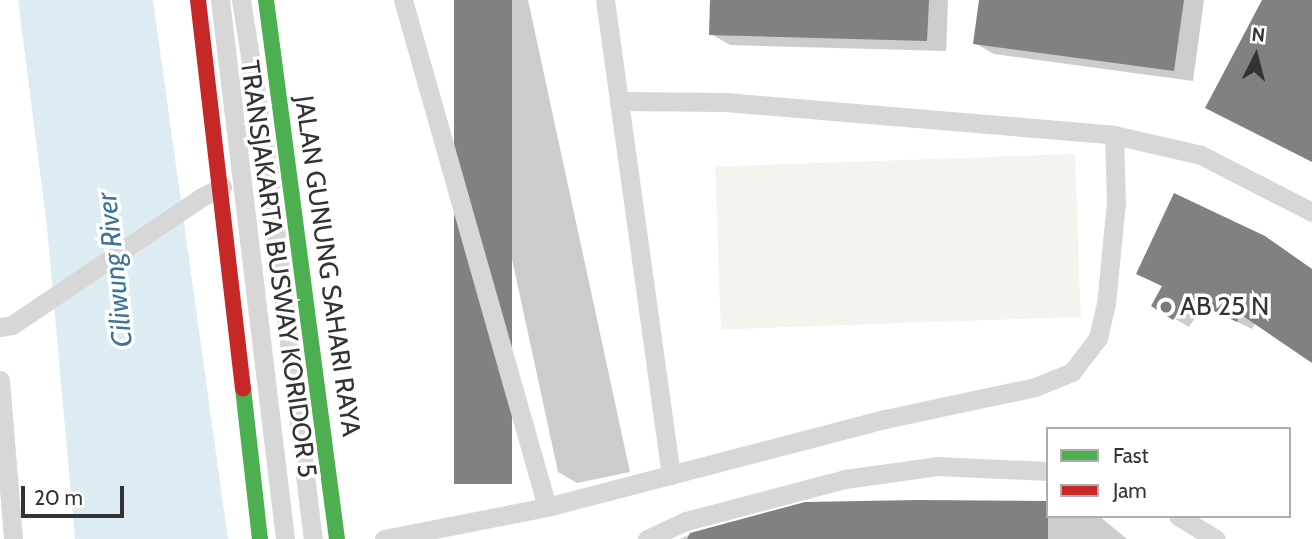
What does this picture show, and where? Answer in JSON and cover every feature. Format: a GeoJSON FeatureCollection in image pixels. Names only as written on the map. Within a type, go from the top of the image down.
{"type":"FeatureCollection","features":[{"type":"Feature","properties":{"kind":"main road"},"geometry":{"type":"LineString","coordinates":[[198,0],[222,187],[260,539]]}},
{"type":"Feature","properties":{"kind":"main road","name":"JALAN GUNUNG SAHARI RAYA"},"geometry":{"type":"LineString","coordinates":[[267,0],[337,539]]}},
{"type":"Feature","properties":{"kind":"lane","name":"TRANSJAKARTA BUSWAY KORIDOR 5"},"geometry":{"type":"LineString","coordinates":[[220,0],[285,539]]}},
{"type":"Feature","properties":{"kind":"lane","name":"TRANSJAKARTA BUSWAY KORIDOR 5"},"geometry":{"type":"LineString","coordinates":[[241,0],[268,169],[313,539]]}},
{"type":"Feature","properties":{"kind":"lane"},"geometry":{"type":"LineString","coordinates":[[403,0],[547,507]]}},
{"type":"Feature","properties":{"kind":"lane"},"geometry":{"type":"LineString","coordinates":[[606,0],[671,475]]}},
{"type":"Feature","properties":{"kind":"lane"},"geometry":{"type":"LineString","coordinates":[[620,101],[725,102],[1115,135],[1201,155],[1312,212]]}},
{"type":"Feature","properties":{"kind":"lane"},"geometry":{"type":"LineString","coordinates":[[384,539],[426,535],[547,507],[1035,387],[1072,372],[1098,338],[1107,304],[1115,202],[1115,135]]}},
{"type":"Feature","properties":{"kind":"lane"},"geometry":{"type":"LineString","coordinates":[[6,326],[200,198],[222,187]]}},
{"type":"Feature","properties":{"kind":"lane"},"geometry":{"type":"LineString","coordinates":[[0,380],[13,539]]}},
{"type":"Feature","properties":{"kind":"lane"},"geometry":{"type":"LineString","coordinates":[[647,539],[686,521],[845,480],[937,466],[1046,471]]}},
{"type":"Feature","properties":{"kind":"lane"},"geometry":{"type":"LineString","coordinates":[[1181,518],[1216,539]]}},
{"type":"Feature","properties":{"kind":"shaded area"},"geometry":{"type":"Polygon","coordinates":[[[1075,154],[1081,317],[721,329],[715,167],[1075,154]]]}},
{"type":"Feature","properties":{"kind":"water","name":"Ciliwung River"},"geometry":{"type":"Polygon","coordinates":[[[18,0],[153,0],[228,539],[75,539],[47,227],[18,0]]]}},
{"type":"Feature","properties":{"kind":"building"},"geometry":{"type":"Polygon","coordinates":[[[454,0],[512,0],[512,484],[454,484],[454,0]]]}},
{"type":"Feature","properties":{"kind":"building"},"geometry":{"type":"Polygon","coordinates":[[[710,0],[929,0],[927,41],[709,35],[710,0]]]}},
{"type":"Feature","properties":{"kind":"building"},"geometry":{"type":"Polygon","coordinates":[[[979,0],[1184,0],[1174,71],[973,44],[979,0]]]}},
{"type":"Feature","properties":{"kind":"building"},"geometry":{"type":"Polygon","coordinates":[[[1262,0],[1312,0],[1312,162],[1205,108],[1262,0]]]}},
{"type":"Feature","properties":{"kind":"building"},"geometry":{"type":"Polygon","coordinates":[[[1174,193],[1265,236],[1312,269],[1312,363],[1240,314],[1237,322],[1187,298],[1173,320],[1151,306],[1162,286],[1136,274],[1174,193]]]}},
{"type":"Feature","properties":{"kind":"building"},"geometry":{"type":"Polygon","coordinates":[[[1046,501],[1048,539],[687,539],[690,533],[805,502],[1046,501]]]}},
{"type":"Feature","properties":{"kind":"traffic: fast"},"geometry":{"type":"LineString","coordinates":[[266,0],[337,539]]}},
{"type":"Feature","properties":{"kind":"traffic: fast"},"geometry":{"type":"LineString","coordinates":[[243,388],[260,539]]}},
{"type":"Feature","properties":{"kind":"traffic: jam"},"geometry":{"type":"LineString","coordinates":[[198,0],[243,388]]}},
{"type":"Feature","properties":{"kind":"place","name":"AB 25 N"},"geometry":{"type":"Point","coordinates":[1166,307]}}]}
